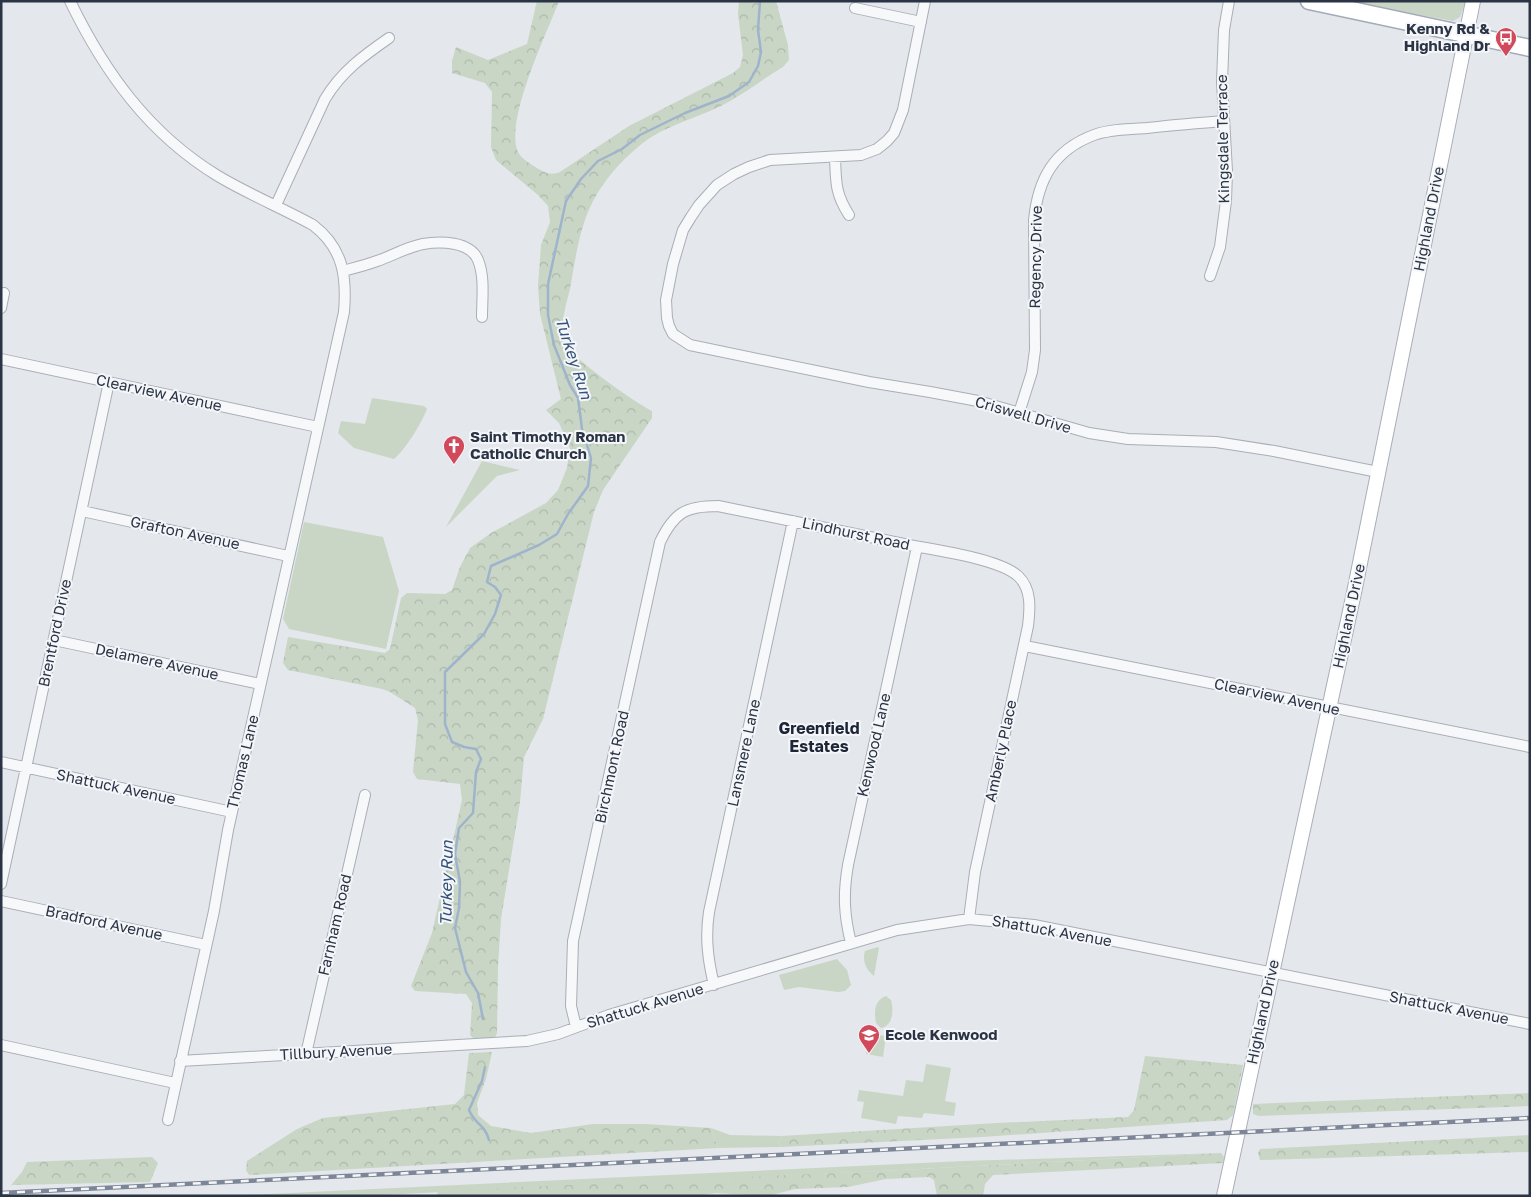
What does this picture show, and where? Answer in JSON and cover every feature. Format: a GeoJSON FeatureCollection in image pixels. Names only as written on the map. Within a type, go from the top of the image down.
{"type":"FeatureCollection","features":[{"type":"Feature","properties":{"kind":"main road"},"geometry":{"type":"LineString","coordinates":[[1309,1],[1530,48]]}},
{"type":"Feature","properties":{"kind":"street","name":"Thomas Lane"},"geometry":{"type":"LineString","coordinates":[[70,1],[93,47],[115,80],[139,110],[181,151],[219,176],[313,225],[325,234],[336,251],[346,283],[344,312],[232,812],[206,945],[168,1120]]}},
{"type":"Feature","properties":{"kind":"street"},"geometry":{"type":"LineString","coordinates":[[849,215],[840,200],[836,183],[835,157],[868,153],[887,141],[894,133],[903,110],[925,1]]}},
{"type":"Feature","properties":{"kind":"street","name":"Kingsdale Terrace"},"geometry":{"type":"LineString","coordinates":[[1210,276],[1220,247],[1226,201],[1227,171],[1223,121],[1222,58],[1229,1]]}},
{"type":"Feature","properties":{"kind":"street","name":"Highland Drive"},"geometry":{"type":"LineString","coordinates":[[1224,1196],[1329,708],[1473,1]]}},
{"type":"Feature","properties":{"kind":"street"},"geometry":{"type":"LineString","coordinates":[[855,8],[920,22]]}},
{"type":"Feature","properties":{"kind":"street"},"geometry":{"type":"LineString","coordinates":[[276,205],[333,85],[357,60],[389,38]]}},
{"type":"Feature","properties":{"kind":"street","name":"Regency Drive"},"geometry":{"type":"LineString","coordinates":[[1019,414],[1032,372],[1035,350],[1034,220],[1036,198],[1045,175],[1059,157],[1075,144],[1095,134],[1223,121]]}},
{"type":"Feature","properties":{"kind":"street","name":"Criswell Drive"},"geometry":{"type":"LineString","coordinates":[[835,157],[770,160],[734,174],[717,185],[699,205],[683,230],[673,264],[666,300],[666,318],[674,334],[690,345],[869,382],[959,397],[1089,433],[1128,439],[1216,442],[1274,451],[1378,472]]}},
{"type":"Feature","properties":{"kind":"street"},"geometry":{"type":"LineString","coordinates":[[343,271],[423,244],[441,243],[469,248],[478,260],[482,273],[482,317]]}},
{"type":"Feature","properties":{"kind":"street"},"geometry":{"type":"LineString","coordinates":[[1,308],[4,293]]}},
{"type":"Feature","properties":{"kind":"street","name":"Clearview Avenue"},"geometry":{"type":"LineString","coordinates":[[1,359],[318,427]]}},
{"type":"Feature","properties":{"kind":"street","name":"Brentford Drive"},"geometry":{"type":"LineString","coordinates":[[1,884],[109,382]]}},
{"type":"Feature","properties":{"kind":"street","name":"Lindhurst Road"},"geometry":{"type":"LineString","coordinates":[[681,513],[699,506],[718,506],[917,546],[997,564],[1010,569],[1025,585]]}},
{"type":"Feature","properties":{"kind":"street","name":"Grafton Avenue"},"geometry":{"type":"LineString","coordinates":[[82,511],[288,556]]}},
{"type":"Feature","properties":{"kind":"street","name":"Birchmont Road"},"geometry":{"type":"LineString","coordinates":[[576,1027],[571,1006],[573,941],[660,542],[668,526],[681,513]]}},
{"type":"Feature","properties":{"kind":"street","name":"Lansmere Lane"},"geometry":{"type":"LineString","coordinates":[[714,985],[706,940],[709,912],[793,521]]}},
{"type":"Feature","properties":{"kind":"street","name":"Kenwood Lane"},"geometry":{"type":"LineString","coordinates":[[851,943],[846,924],[844,900],[848,865],[917,546]]}},
{"type":"Feature","properties":{"kind":"street","name":"Amberly Place"},"geometry":{"type":"LineString","coordinates":[[969,919],[975,872],[1024,646],[1031,605],[1025,585]]}},
{"type":"Feature","properties":{"kind":"street","name":"Delamere Avenue"},"geometry":{"type":"LineString","coordinates":[[54,640],[260,684]]}},
{"type":"Feature","properties":{"kind":"street","name":"Clearview Avenue"},"geometry":{"type":"LineString","coordinates":[[1024,646],[1530,748]]}},
{"type":"Feature","properties":{"kind":"street","name":"Shattuck Avenue"},"geometry":{"type":"LineString","coordinates":[[1,762],[232,812]]}},
{"type":"Feature","properties":{"kind":"street","name":"Farnham Road"},"geometry":{"type":"LineString","coordinates":[[306,1054],[365,795]]}},
{"type":"Feature","properties":{"kind":"street","name":"Bradford Avenue"},"geometry":{"type":"LineString","coordinates":[[1,901],[206,945]]}},
{"type":"Feature","properties":{"kind":"street","name":"Shattuck Avenue"},"geometry":{"type":"LineString","coordinates":[[493,1044],[527,1041],[558,1034],[610,1015],[897,930],[969,919],[1034,925],[1530,1024]]}},
{"type":"Feature","properties":{"kind":"street","name":"Tillbury Avenue"},"geometry":{"type":"LineString","coordinates":[[180,1061],[493,1044]]}},
{"type":"Feature","properties":{"kind":"street"},"geometry":{"type":"LineString","coordinates":[[1,1045],[175,1083]]}},
{"type":"Feature","properties":{"kind":"green space"},"geometry":{"type":"Polygon","coordinates":[[[537,1],[559,1],[529,77],[517,120],[515,138],[518,152],[521,156],[542,171],[552,174],[560,172],[629,126],[733,73],[740,67],[743,55],[738,14],[739,1],[776,1],[788,45],[789,60],[783,67],[731,101],[668,128],[638,147],[606,181],[593,201],[584,223],[564,315],[562,329],[564,341],[578,358],[590,368],[618,390],[652,411],[652,418],[603,490],[594,512],[543,719],[524,757],[520,802],[501,919],[497,1033],[494,1040],[475,1040],[470,1035],[472,1003],[466,994],[415,991],[411,986],[432,933],[462,800],[460,784],[417,779],[413,772],[418,720],[415,708],[382,689],[288,670],[283,663],[288,637],[385,653],[390,649],[401,598],[407,593],[445,594],[452,590],[460,567],[470,548],[491,533],[546,503],[558,490],[567,468],[570,448],[559,423],[546,410],[561,399],[540,314],[538,286],[541,245],[550,222],[548,206],[538,195],[496,160],[491,147],[492,92],[485,83],[452,73],[452,61],[456,47],[488,60],[527,44],[537,1]]]}},
{"type":"Feature","properties":{"kind":"green space"},"geometry":{"type":"Polygon","coordinates":[[[1344,1],[1466,1],[1460,17],[1453,21],[1344,1]]]}},
{"type":"Feature","properties":{"kind":"green space"},"geometry":{"type":"Polygon","coordinates":[[[372,398],[424,406],[427,409],[413,436],[394,459],[354,448],[338,433],[341,421],[365,424],[372,398]]]}},
{"type":"Feature","properties":{"kind":"green space"},"geometry":{"type":"Polygon","coordinates":[[[482,461],[520,470],[497,476],[446,527],[482,461]]]}},
{"type":"Feature","properties":{"kind":"green space"},"geometry":{"type":"Polygon","coordinates":[[[304,522],[383,537],[399,591],[386,649],[289,629],[283,619],[304,522]]]}},
{"type":"Feature","properties":{"kind":"green space"},"geometry":{"type":"Polygon","coordinates":[[[878,947],[874,976],[865,965],[864,955],[865,951],[878,947]]]}},
{"type":"Feature","properties":{"kind":"green space"},"geometry":{"type":"Polygon","coordinates":[[[837,959],[847,970],[851,985],[845,991],[838,992],[799,987],[784,990],[779,975],[837,959]]]}},
{"type":"Feature","properties":{"kind":"green space"},"geometry":{"type":"Polygon","coordinates":[[[886,996],[891,1000],[892,1017],[885,1027],[881,1028],[876,1023],[875,1011],[879,1000],[886,996]]]}},
{"type":"Feature","properties":{"kind":"green space"},"geometry":{"type":"Polygon","coordinates":[[[869,1034],[886,1036],[883,1057],[866,1054],[869,1034]]]}},
{"type":"Feature","properties":{"kind":"green space"},"geometry":{"type":"Polygon","coordinates":[[[492,1052],[486,1079],[477,1103],[478,1115],[491,1126],[531,1133],[593,1124],[646,1124],[711,1128],[718,1148],[249,1175],[246,1170],[247,1161],[297,1129],[323,1118],[455,1104],[464,1095],[469,1053],[492,1052]]]}},
{"type":"Feature","properties":{"kind":"green space"},"geometry":{"type":"Polygon","coordinates":[[[1145,1056],[1243,1065],[1233,1115],[1227,1120],[982,1137],[781,1147],[778,1142],[782,1136],[1128,1117],[1134,1110],[1145,1056]]]}},
{"type":"Feature","properties":{"kind":"green space"},"geometry":{"type":"Polygon","coordinates":[[[926,1064],[951,1068],[945,1101],[956,1103],[954,1116],[924,1113],[922,1118],[898,1116],[896,1124],[861,1118],[864,1102],[857,1101],[859,1090],[903,1096],[906,1080],[923,1082],[926,1064]]]}},
{"type":"Feature","properties":{"kind":"green space"},"geometry":{"type":"Polygon","coordinates":[[[1530,1093],[1530,1106],[1259,1116],[1253,1114],[1253,1104],[1530,1093]]]}},
{"type":"Feature","properties":{"kind":"green space"},"geometry":{"type":"Polygon","coordinates":[[[711,1128],[730,1135],[782,1136],[778,1142],[781,1147],[718,1148],[711,1128]]]}},
{"type":"Feature","properties":{"kind":"green space"},"geometry":{"type":"Polygon","coordinates":[[[1530,1135],[1530,1152],[1260,1160],[1258,1153],[1260,1149],[1530,1135]]]}},
{"type":"Feature","properties":{"kind":"green space"},"geometry":{"type":"Polygon","coordinates":[[[1221,1153],[361,1196],[225,1196],[964,1161],[1221,1153]]]}},
{"type":"Feature","properties":{"kind":"green space"},"geometry":{"type":"Polygon","coordinates":[[[1221,1153],[1224,1157],[1223,1163],[993,1175],[985,1184],[983,1196],[937,1196],[934,1180],[929,1177],[886,1179],[848,1187],[795,1189],[768,1196],[716,1193],[695,1196],[437,1196],[438,1191],[1221,1153]]]}},
{"type":"Feature","properties":{"kind":"green space"},"geometry":{"type":"Polygon","coordinates":[[[152,1157],[158,1163],[150,1182],[11,1185],[22,1172],[27,1162],[152,1157]]]}},
{"type":"Feature","properties":{"kind":"waterway","name":"Turkey Run"},"geometry":{"type":"LineString","coordinates":[[483,1019],[478,993],[466,972],[455,928],[459,908],[460,882],[455,854],[459,828],[473,813],[476,772],[481,759],[476,749],[452,742],[445,724],[445,672],[484,634],[495,614],[501,595],[495,587],[487,582],[491,566],[539,545],[557,534],[568,514],[588,486],[591,458],[582,429],[578,398],[570,385],[554,345],[548,315],[548,284],[566,201],[581,179],[598,161],[622,149],[640,135],[685,113],[729,96],[749,82],[758,66],[761,52],[758,30],[760,1]]}},
{"type":"Feature","properties":{"kind":"waterway","name":"Turkey Run"},"geometry":{"type":"LineString","coordinates":[[485,1067],[482,1081],[469,1110],[485,1131],[489,1140]]}},
{"type":"Feature","properties":{"kind":"railway"},"geometry":{"type":"LineString","coordinates":[[1,1193],[1530,1118]]}},
{"type":"Feature","properties":{"kind":"place","name":"Kenny Rd & Highland Dr"},"geometry":{"type":"Point","coordinates":[1506,57]}},
{"type":"Feature","properties":{"kind":"place","name":"Saint Timothy Roman Catholic Church"},"geometry":{"type":"Point","coordinates":[454,465]}},
{"type":"Feature","properties":{"kind":"place","name":"Ecole Kenwood"},"geometry":{"type":"Point","coordinates":[869,1054]}},
{"type":"Feature","properties":{"kind":"district","name":"Greenfield Estates"},"geometry":{"type":"Point","coordinates":[819,737]}}]}
